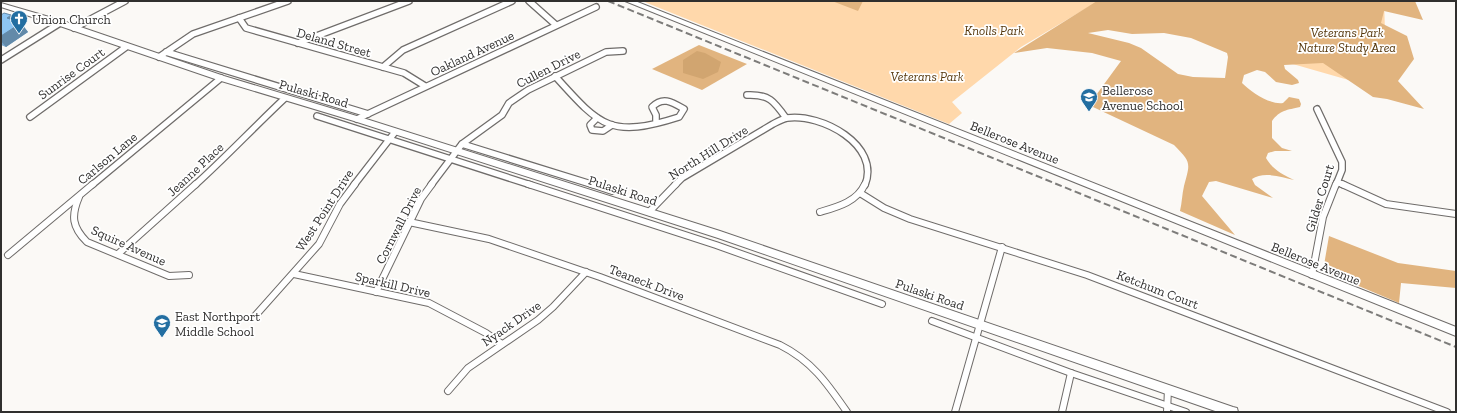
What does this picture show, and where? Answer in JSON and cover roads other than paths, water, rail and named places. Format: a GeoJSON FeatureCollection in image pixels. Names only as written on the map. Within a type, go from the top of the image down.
{"type":"FeatureCollection","features":[{"type":"Feature","properties":{"kind":"main road","name":"Bellerose Avenue"},"geometry":{"type":"LineString","coordinates":[[629,1],[1456,332]]}},
{"type":"Feature","properties":{"kind":"main road","name":"Pulaski Road"},"geometry":{"type":"LineString","coordinates":[[1,5],[60,23],[126,47],[162,55],[221,78],[357,119],[392,136],[459,147],[720,235],[1233,412]]}},
{"type":"Feature","properties":{"kind":"street"},"geometry":{"type":"LineString","coordinates":[[74,28],[124,1]]}},
{"type":"Feature","properties":{"kind":"street"},"geometry":{"type":"LineString","coordinates":[[264,1],[267,8]]}},
{"type":"Feature","properties":{"kind":"street"},"geometry":{"type":"LineString","coordinates":[[162,55],[182,40],[193,34],[288,1]]}},
{"type":"Feature","properties":{"kind":"street"},"geometry":{"type":"LineString","coordinates":[[298,43],[409,1]]}},
{"type":"Feature","properties":{"kind":"street"},"geometry":{"type":"LineString","coordinates":[[383,67],[404,50],[512,1]]}},
{"type":"Feature","properties":{"kind":"street"},"geometry":{"type":"LineString","coordinates":[[529,1],[556,25]]}},
{"type":"Feature","properties":{"kind":"street","name":"Oakland Avenue"},"geometry":{"type":"LineString","coordinates":[[357,119],[596,7]]}},
{"type":"Feature","properties":{"kind":"street","name":"Deland Street"},"geometry":{"type":"LineString","coordinates":[[239,18],[246,28],[404,73],[425,86]]}},
{"type":"Feature","properties":{"kind":"street"},"geometry":{"type":"LineString","coordinates":[[1,60],[60,23]]}},
{"type":"Feature","properties":{"kind":"street","name":"Sunrise Court"},"geometry":{"type":"LineString","coordinates":[[30,117],[126,47]]}},
{"type":"Feature","properties":{"kind":"street","name":"Cullen Drive"},"geometry":{"type":"LineString","coordinates":[[459,147],[502,115],[509,103],[517,96],[606,52],[623,50]]}},
{"type":"Feature","properties":{"kind":"street"},"geometry":{"type":"LineString","coordinates":[[162,55],[368,114]]}},
{"type":"Feature","properties":{"kind":"street"},"geometry":{"type":"LineString","coordinates":[[555,76],[597,118],[612,125],[642,126],[656,123],[680,117],[684,109],[669,100],[658,101],[652,107],[656,115],[656,123]]}},
{"type":"Feature","properties":{"kind":"street","name":"Carlson Lane"},"geometry":{"type":"LineString","coordinates":[[8,255],[221,78]]}},
{"type":"Feature","properties":{"kind":"street"},"geometry":{"type":"LineString","coordinates":[[747,95],[761,94],[768,97],[786,118],[799,118],[813,121],[842,133],[854,141],[865,156],[869,172],[860,194],[839,206],[820,212]]}},
{"type":"Feature","properties":{"kind":"street","name":"Jeanne Place"},"geometry":{"type":"LineString","coordinates":[[118,254],[223,160],[245,135],[284,98]]}},
{"type":"Feature","properties":{"kind":"street","name":"Gilder Court"},"geometry":{"type":"LineString","coordinates":[[1312,275],[1323,217],[1342,170],[1342,162],[1317,109]]}},
{"type":"Feature","properties":{"kind":"street"},"geometry":{"type":"LineString","coordinates":[[317,116],[392,136],[450,159],[716,245],[882,304]]}},
{"type":"Feature","properties":{"kind":"street"},"geometry":{"type":"LineString","coordinates":[[597,118],[590,125],[592,130],[603,131],[612,125]]}},
{"type":"Feature","properties":{"kind":"street","name":"North Hill Drive"},"geometry":{"type":"LineString","coordinates":[[649,212],[682,178],[786,118]]}},
{"type":"Feature","properties":{"kind":"street","name":"West Point Drive"},"geometry":{"type":"LineString","coordinates":[[254,317],[294,274],[319,244],[340,204],[392,136]]}},
{"type":"Feature","properties":{"kind":"street"},"geometry":{"type":"LineString","coordinates":[[459,147],[612,191]]}},
{"type":"Feature","properties":{"kind":"street","name":"Cornwall Drive"},"geometry":{"type":"LineString","coordinates":[[376,292],[421,199],[459,147]]}},
{"type":"Feature","properties":{"kind":"street"},"geometry":{"type":"LineString","coordinates":[[1337,182],[1386,204],[1432,212],[1456,214]]}},
{"type":"Feature","properties":{"kind":"street","name":"Ketchum Court"},"geometry":{"type":"LineString","coordinates":[[860,194],[884,208],[910,219],[1087,275],[1447,412]]}},
{"type":"Feature","properties":{"kind":"street","name":"Squire Avenue"},"geometry":{"type":"LineString","coordinates":[[80,196],[72,214],[73,224],[77,233],[87,242],[169,276],[189,275]]}},
{"type":"Feature","properties":{"kind":"street","name":"Teaneck Drive"},"geometry":{"type":"LineString","coordinates":[[409,222],[489,239],[586,272],[798,353],[813,365],[847,412]]}},
{"type":"Feature","properties":{"kind":"street"},"geometry":{"type":"LineString","coordinates":[[716,245],[720,235]]}},
{"type":"Feature","properties":{"kind":"street"},"geometry":{"type":"LineString","coordinates":[[955,412],[1002,247]]}},
{"type":"Feature","properties":{"kind":"street","name":"Nyack Drive"},"geometry":{"type":"LineString","coordinates":[[448,391],[468,368],[538,320],[553,307],[586,272]]}},
{"type":"Feature","properties":{"kind":"street","name":"Sparkill Drive"},"geometry":{"type":"LineString","coordinates":[[294,274],[429,303],[486,333],[502,344]]}},
{"type":"Feature","properties":{"kind":"street"},"geometry":{"type":"LineString","coordinates":[[843,290],[848,279]]}},
{"type":"Feature","properties":{"kind":"street"},"geometry":{"type":"LineString","coordinates":[[932,321],[1167,408],[1186,412]]}},
{"type":"Feature","properties":{"kind":"street"},"geometry":{"type":"LineString","coordinates":[[1062,412],[1071,373]]}},
{"type":"Feature","properties":{"kind":"street"},"geometry":{"type":"LineString","coordinates":[[1167,408],[1168,389]]}},
{"type":"Feature","properties":{"kind":"railway"},"geometry":{"type":"LineString","coordinates":[[608,1],[1456,347]]}},
{"type":"Feature","properties":{"kind":"place","name":"Union Church"},"geometry":{"type":"Point","coordinates":[19,34]}},
{"type":"Feature","properties":{"kind":"place","name":"Bellerose Avenue School"},"geometry":{"type":"Point","coordinates":[1089,112]}},
{"type":"Feature","properties":{"kind":"place","name":"East Northport Middle School"},"geometry":{"type":"Point","coordinates":[162,338]}},
{"type":"Feature","properties":{"kind":"park label","name":"Knolls Park"},"geometry":{"type":"Point","coordinates":[994,30]}},
{"type":"Feature","properties":{"kind":"park label","name":"Veterans Park Nature Study Area"},"geometry":{"type":"Point","coordinates":[1347,40]}},
{"type":"Feature","properties":{"kind":"park label","name":"Veterans Park"},"geometry":{"type":"Point","coordinates":[927,76]}}]}
